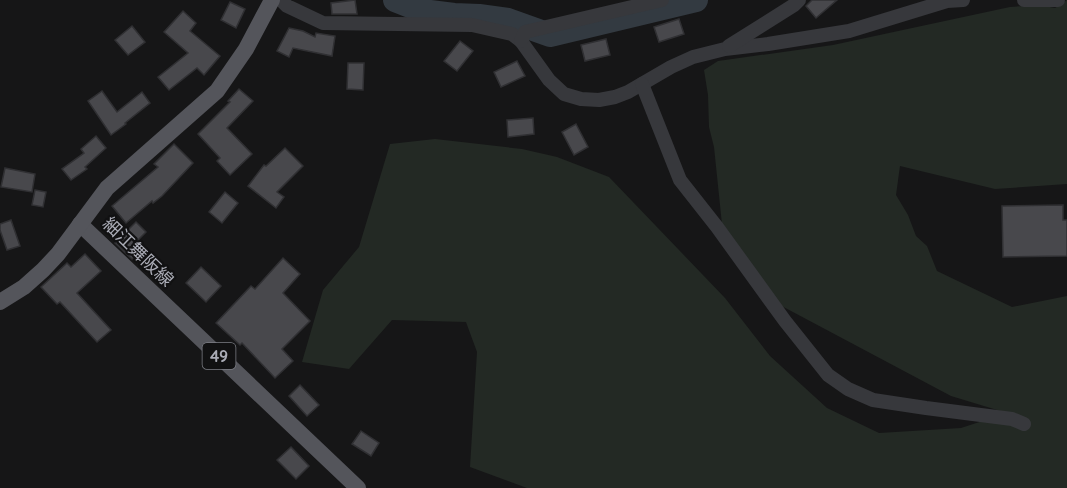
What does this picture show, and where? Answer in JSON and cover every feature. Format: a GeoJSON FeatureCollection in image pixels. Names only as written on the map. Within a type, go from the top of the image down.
{"type":"FeatureCollection","features":[{"type":"Feature","properties":{"kind":"main road","name":"細江舞阪線"},"geometry":{"type":"LineString","coordinates":[[272,0],[246,49],[217,91],[107,188],[80,224],[358,488]]}},
{"type":"Feature","properties":{"kind":"main road"},"geometry":{"type":"LineString","coordinates":[[0,302],[24,287],[43,270],[80,224]]}},
{"type":"Feature","properties":{"kind":"street"},"geometry":{"type":"LineString","coordinates":[[281,0],[287,6],[323,23],[472,25],[512,34],[521,41],[549,80],[564,94],[581,99],[599,100],[615,98],[693,57],[724,49],[849,31],[947,1],[963,0]]}},
{"type":"Feature","properties":{"kind":"street"},"geometry":{"type":"LineString","coordinates":[[521,41],[525,32],[662,0]]}},
{"type":"Feature","properties":{"kind":"street"},"geometry":{"type":"LineString","coordinates":[[724,49],[799,0]]}},
{"type":"Feature","properties":{"kind":"street"},"geometry":{"type":"LineString","coordinates":[[1024,0],[1058,0]]}},
{"type":"Feature","properties":{"kind":"street"},"geometry":{"type":"LineString","coordinates":[[642,84],[680,180],[828,375],[848,389],[873,400],[1012,419],[1024,424]]}},
{"type":"Feature","properties":{"kind":"shaded area"},"geometry":{"type":"Polygon","coordinates":[[[1067,0],[1067,184],[995,189],[900,166],[896,195],[908,215],[916,236],[927,246],[937,271],[1012,307],[1067,296],[1067,488],[527,488],[470,467],[477,352],[466,322],[392,320],[349,369],[302,362],[323,290],[359,247],[390,144],[435,139],[522,149],[557,157],[609,177],[725,298],[770,356],[827,408],[879,433],[961,428],[1007,413],[951,396],[776,303],[723,234],[704,70],[718,61],[833,45],[1010,7],[1039,5],[1055,8],[1067,0]]]}},
{"type":"Feature","properties":{"kind":"building"},"geometry":{"type":"Polygon","coordinates":[[[355,0],[357,14],[332,14],[331,3],[355,0]]]}},
{"type":"Feature","properties":{"kind":"building"},"geometry":{"type":"Polygon","coordinates":[[[812,0],[837,0],[816,18],[806,6],[812,0]]]}},
{"type":"Feature","properties":{"kind":"building"},"geometry":{"type":"Polygon","coordinates":[[[230,2],[245,9],[236,28],[221,20],[230,2]]]}},
{"type":"Feature","properties":{"kind":"building"},"geometry":{"type":"Polygon","coordinates":[[[183,11],[196,23],[190,31],[220,56],[204,75],[197,68],[169,90],[158,77],[188,53],[164,32],[183,11]]]}},
{"type":"Feature","properties":{"kind":"building"},"geometry":{"type":"Polygon","coordinates":[[[679,19],[684,34],[659,42],[654,27],[679,19]]]}},
{"type":"Feature","properties":{"kind":"building"},"geometry":{"type":"Polygon","coordinates":[[[132,26],[145,42],[128,55],[115,40],[132,26]]]}},
{"type":"Feature","properties":{"kind":"building"},"geometry":{"type":"Polygon","coordinates":[[[289,28],[315,37],[316,33],[335,36],[332,56],[293,48],[289,57],[277,51],[289,28]]]}},
{"type":"Feature","properties":{"kind":"building"},"geometry":{"type":"Polygon","coordinates":[[[606,39],[610,55],[585,61],[581,45],[606,39]]]}},
{"type":"Feature","properties":{"kind":"building"},"geometry":{"type":"Polygon","coordinates":[[[460,41],[473,51],[457,71],[444,61],[460,41]]]}},
{"type":"Feature","properties":{"kind":"building"},"geometry":{"type":"Polygon","coordinates":[[[517,61],[525,76],[501,87],[494,72],[517,61]]]}},
{"type":"Feature","properties":{"kind":"building"},"geometry":{"type":"Polygon","coordinates":[[[348,63],[364,63],[363,90],[347,89],[348,63]]]}},
{"type":"Feature","properties":{"kind":"building"},"geometry":{"type":"Polygon","coordinates":[[[239,89],[253,101],[227,128],[252,154],[230,175],[217,161],[220,158],[198,134],[230,102],[228,101],[239,89]]]}},
{"type":"Feature","properties":{"kind":"building"},"geometry":{"type":"Polygon","coordinates":[[[102,91],[117,112],[142,92],[150,103],[111,135],[88,101],[102,91]]]}},
{"type":"Feature","properties":{"kind":"building"},"geometry":{"type":"Polygon","coordinates":[[[533,118],[534,134],[508,137],[507,120],[533,118]]]}},
{"type":"Feature","properties":{"kind":"building"},"geometry":{"type":"Polygon","coordinates":[[[576,124],[588,147],[574,155],[562,132],[576,124]]]}},
{"type":"Feature","properties":{"kind":"building"},"geometry":{"type":"Polygon","coordinates":[[[96,136],[106,148],[85,167],[87,169],[71,180],[62,169],[84,153],[81,149],[96,136]]]}},
{"type":"Feature","properties":{"kind":"building"},"geometry":{"type":"Polygon","coordinates":[[[174,144],[193,163],[162,196],[153,203],[152,201],[126,223],[112,206],[158,167],[154,164],[174,144]]]}},
{"type":"Feature","properties":{"kind":"building"},"geometry":{"type":"Polygon","coordinates":[[[285,148],[303,166],[277,192],[284,197],[276,208],[248,186],[264,165],[266,166],[285,148]]]}},
{"type":"Feature","properties":{"kind":"building"},"geometry":{"type":"Polygon","coordinates":[[[5,168],[35,174],[32,192],[1,187],[5,168]]]}},
{"type":"Feature","properties":{"kind":"building"},"geometry":{"type":"Polygon","coordinates":[[[35,190],[46,192],[43,207],[32,205],[35,190]]]}},
{"type":"Feature","properties":{"kind":"building"},"geometry":{"type":"Polygon","coordinates":[[[225,192],[238,203],[222,223],[209,212],[225,192]]]}},
{"type":"Feature","properties":{"kind":"building"},"geometry":{"type":"Polygon","coordinates":[[[1063,205],[1063,220],[1067,220],[1067,256],[1003,257],[1002,206],[1063,205]]]}},
{"type":"Feature","properties":{"kind":"building"},"geometry":{"type":"Polygon","coordinates":[[[11,220],[20,246],[7,250],[0,224],[11,220]]]}},
{"type":"Feature","properties":{"kind":"building"},"geometry":{"type":"Polygon","coordinates":[[[136,222],[146,232],[136,242],[143,249],[132,259],[115,243],[136,222]]]}},
{"type":"Feature","properties":{"kind":"building"},"geometry":{"type":"Polygon","coordinates":[[[85,254],[101,271],[77,293],[111,330],[97,342],[60,302],[57,304],[41,287],[67,263],[71,267],[85,254]]]}},
{"type":"Feature","properties":{"kind":"building"},"geometry":{"type":"Polygon","coordinates":[[[283,258],[300,274],[283,293],[310,321],[282,349],[293,361],[275,378],[242,343],[240,345],[216,323],[251,286],[255,289],[283,258]]]}},
{"type":"Feature","properties":{"kind":"building"},"geometry":{"type":"Polygon","coordinates":[[[201,267],[221,286],[206,302],[186,283],[201,267]]]}},
{"type":"Feature","properties":{"kind":"building"},"geometry":{"type":"Polygon","coordinates":[[[300,385],[319,405],[307,416],[289,396],[300,385]]]}},
{"type":"Feature","properties":{"kind":"building"},"geometry":{"type":"Polygon","coordinates":[[[361,431],[379,443],[371,456],[352,444],[361,431]]]}},
{"type":"Feature","properties":{"kind":"building"},"geometry":{"type":"Polygon","coordinates":[[[291,447],[309,466],[296,479],[277,460],[291,447]]]}},
{"type":"Feature","properties":{"kind":"waterway"},"geometry":{"type":"LineString","coordinates":[[395,0],[423,11],[508,20],[550,35],[696,0]]}}]}
